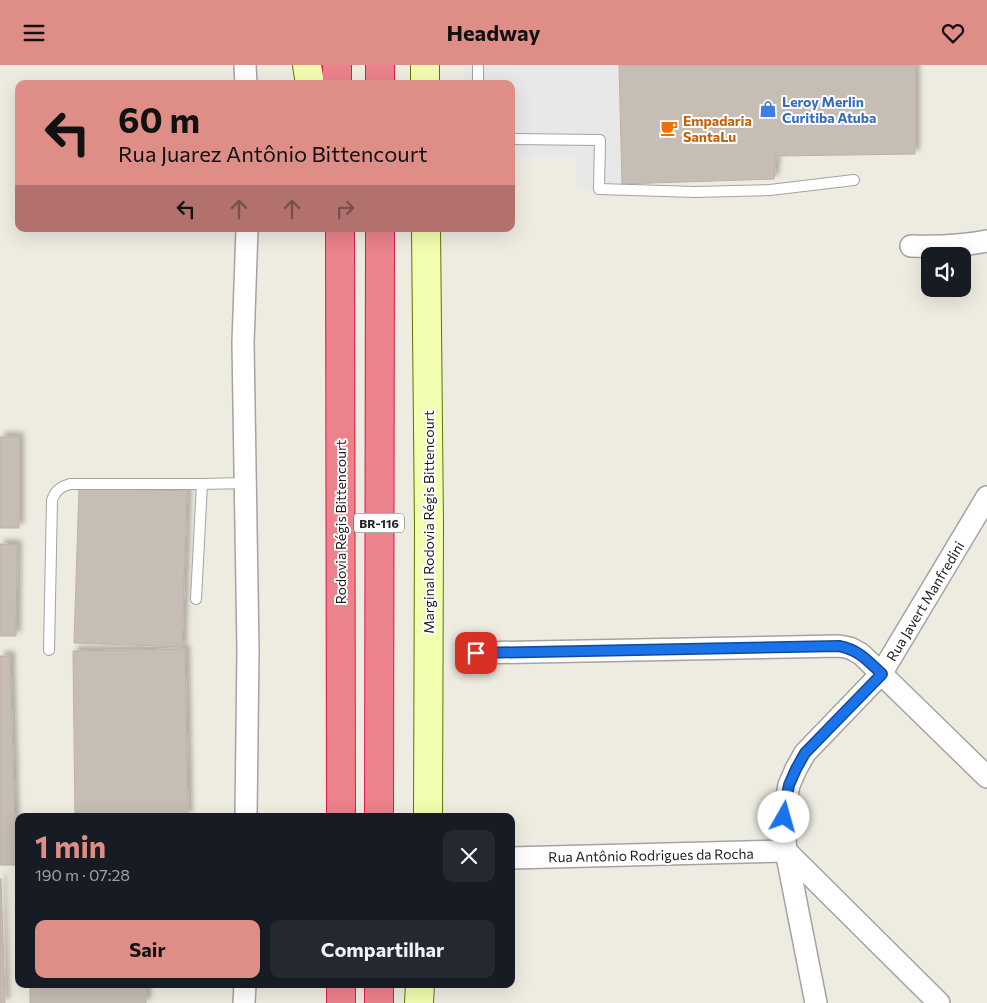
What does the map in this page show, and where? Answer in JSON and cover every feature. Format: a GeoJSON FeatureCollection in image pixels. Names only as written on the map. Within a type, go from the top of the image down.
{"type":"FeatureCollection","features":[{"type":"Feature","properties":{"kind":"highway"},"geometry":{"type":"LineString","coordinates":[[337,65],[337,80]]}},
{"type":"Feature","properties":{"kind":"highway"},"geometry":{"type":"LineString","coordinates":[[380,65],[380,80]]}},
{"type":"Feature","properties":{"kind":"highway","name":"Rodovia Régis Bittencourt"},"geometry":{"type":"LineString","coordinates":[[340,232],[341,813]]}},
{"type":"Feature","properties":{"kind":"highway","name":"BR-116"},"geometry":{"type":"LineString","coordinates":[[379,813],[380,232]]}},
{"type":"Feature","properties":{"kind":"highway"},"geometry":{"type":"LineString","coordinates":[[341,988],[341,1003]]}},
{"type":"Feature","properties":{"kind":"highway"},"geometry":{"type":"LineString","coordinates":[[379,988],[379,1003]]}},
{"type":"Feature","properties":{"kind":"main road"},"geometry":{"type":"LineString","coordinates":[[307,65],[309,80]]}},
{"type":"Feature","properties":{"kind":"main road"},"geometry":{"type":"LineString","coordinates":[[425,65],[425,80]]}},
{"type":"Feature","properties":{"kind":"main road"},"geometry":{"type":"LineString","coordinates":[[332,232],[340,279]]}},
{"type":"Feature","properties":{"kind":"main road","name":"Marginal Rodovia Régis Bittencourt"},"geometry":{"type":"LineString","coordinates":[[426,232],[429,527],[428,813]]}},
{"type":"Feature","properties":{"kind":"main road"},"geometry":{"type":"LineString","coordinates":[[419,1003],[420,988]]}},
{"type":"Feature","properties":{"kind":"street"},"geometry":{"type":"LineString","coordinates":[[245,65],[246,80]]}},
{"type":"Feature","properties":{"kind":"street"},"geometry":{"type":"LineString","coordinates":[[246,813],[248,649],[243,343],[247,232]]}},
{"type":"Feature","properties":{"kind":"street"},"geometry":{"type":"LineString","coordinates":[[911,246],[938,247],[987,241]]}},
{"type":"Feature","properties":{"kind":"street","name":"Rua Javert Manfredini"},"geometry":{"type":"LineString","coordinates":[[816,1003],[786,851],[784,827],[789,785],[805,753],[882,674],[987,497]]}},
{"type":"Feature","properties":{"kind":"street"},"geometry":{"type":"LineString","coordinates":[[476,653],[839,646],[850,648],[861,654],[987,777]]}},
{"type":"Feature","properties":{"kind":"street"},"geometry":{"type":"LineString","coordinates":[[786,851],[938,1003]]}},
{"type":"Feature","properties":{"kind":"street","name":"Rua Antônio Rodrigues da Rocha"},"geometry":{"type":"LineString","coordinates":[[515,858],[786,851]]}},
{"type":"Feature","properties":{"kind":"street"},"geometry":{"type":"LineString","coordinates":[[244,1003],[245,988]]}},
{"type":"Feature","properties":{"kind":"lane"},"geometry":{"type":"LineString","coordinates":[[478,65],[478,80]]}},
{"type":"Feature","properties":{"kind":"lane"},"geometry":{"type":"LineString","coordinates":[[515,139],[600,140],[599,189],[695,192],[770,190],[854,180]]}},
{"type":"Feature","properties":{"kind":"lane"},"geometry":{"type":"LineString","coordinates":[[50,650],[52,500],[54,493],[58,489],[70,484],[246,483]]}},
{"type":"Feature","properties":{"kind":"lane"},"geometry":{"type":"LineString","coordinates":[[196,599],[202,484]]}},
{"type":"Feature","properties":{"kind":"shaded area"},"geometry":{"type":"Polygon","coordinates":[[[464,65],[619,65],[622,184],[620,197],[577,188],[576,157],[515,157],[515,80],[464,80],[464,65]]]}},
{"type":"Feature","properties":{"kind":"building","name":"Leroy Merlin Curitiba Atuba"},"geometry":{"type":"Polygon","coordinates":[[[619,65],[915,65],[915,154],[776,156],[774,179],[622,184],[619,65]]]}},
{"type":"Feature","properties":{"kind":"building"},"geometry":{"type":"Polygon","coordinates":[[[0,437],[19,437],[19,528],[0,528],[0,437]]]}},
{"type":"Feature","properties":{"kind":"building"},"geometry":{"type":"Polygon","coordinates":[[[79,488],[187,491],[182,647],[74,643],[79,488]]]}},
{"type":"Feature","properties":{"kind":"building"},"geometry":{"type":"Polygon","coordinates":[[[0,544],[17,545],[16,636],[0,636],[0,544]]]}},
{"type":"Feature","properties":{"kind":"building"},"geometry":{"type":"Polygon","coordinates":[[[185,649],[188,813],[75,813],[73,651],[185,649]]]}},
{"type":"Feature","properties":{"kind":"building"},"geometry":{"type":"Polygon","coordinates":[[[0,656],[10,656],[15,865],[0,865],[0,656]]]}},
{"type":"Feature","properties":{"kind":"building"},"geometry":{"type":"Polygon","coordinates":[[[1,879],[5,1003],[0,1003],[1,879]]]}},
{"type":"Feature","properties":{"kind":"building"},"geometry":{"type":"Polygon","coordinates":[[[30,988],[146,988],[146,1003],[30,1003],[30,988]]]}},
{"type":"Feature","properties":{"kind":"place","name":"Leroy Merlin Curitiba Atuba"},"geometry":{"type":"Point","coordinates":[768,109]}},
{"type":"Feature","properties":{"kind":"place","name":"Empadaria SantaLu"},"geometry":{"type":"Point","coordinates":[669,128]}},
{"type":"Feature","properties":{"kind":"route"},"geometry":{"type":"LineString","coordinates":[[476,653],[839,646],[850,648],[861,654],[882,674],[805,753],[789,785],[784,817]]}}]}
